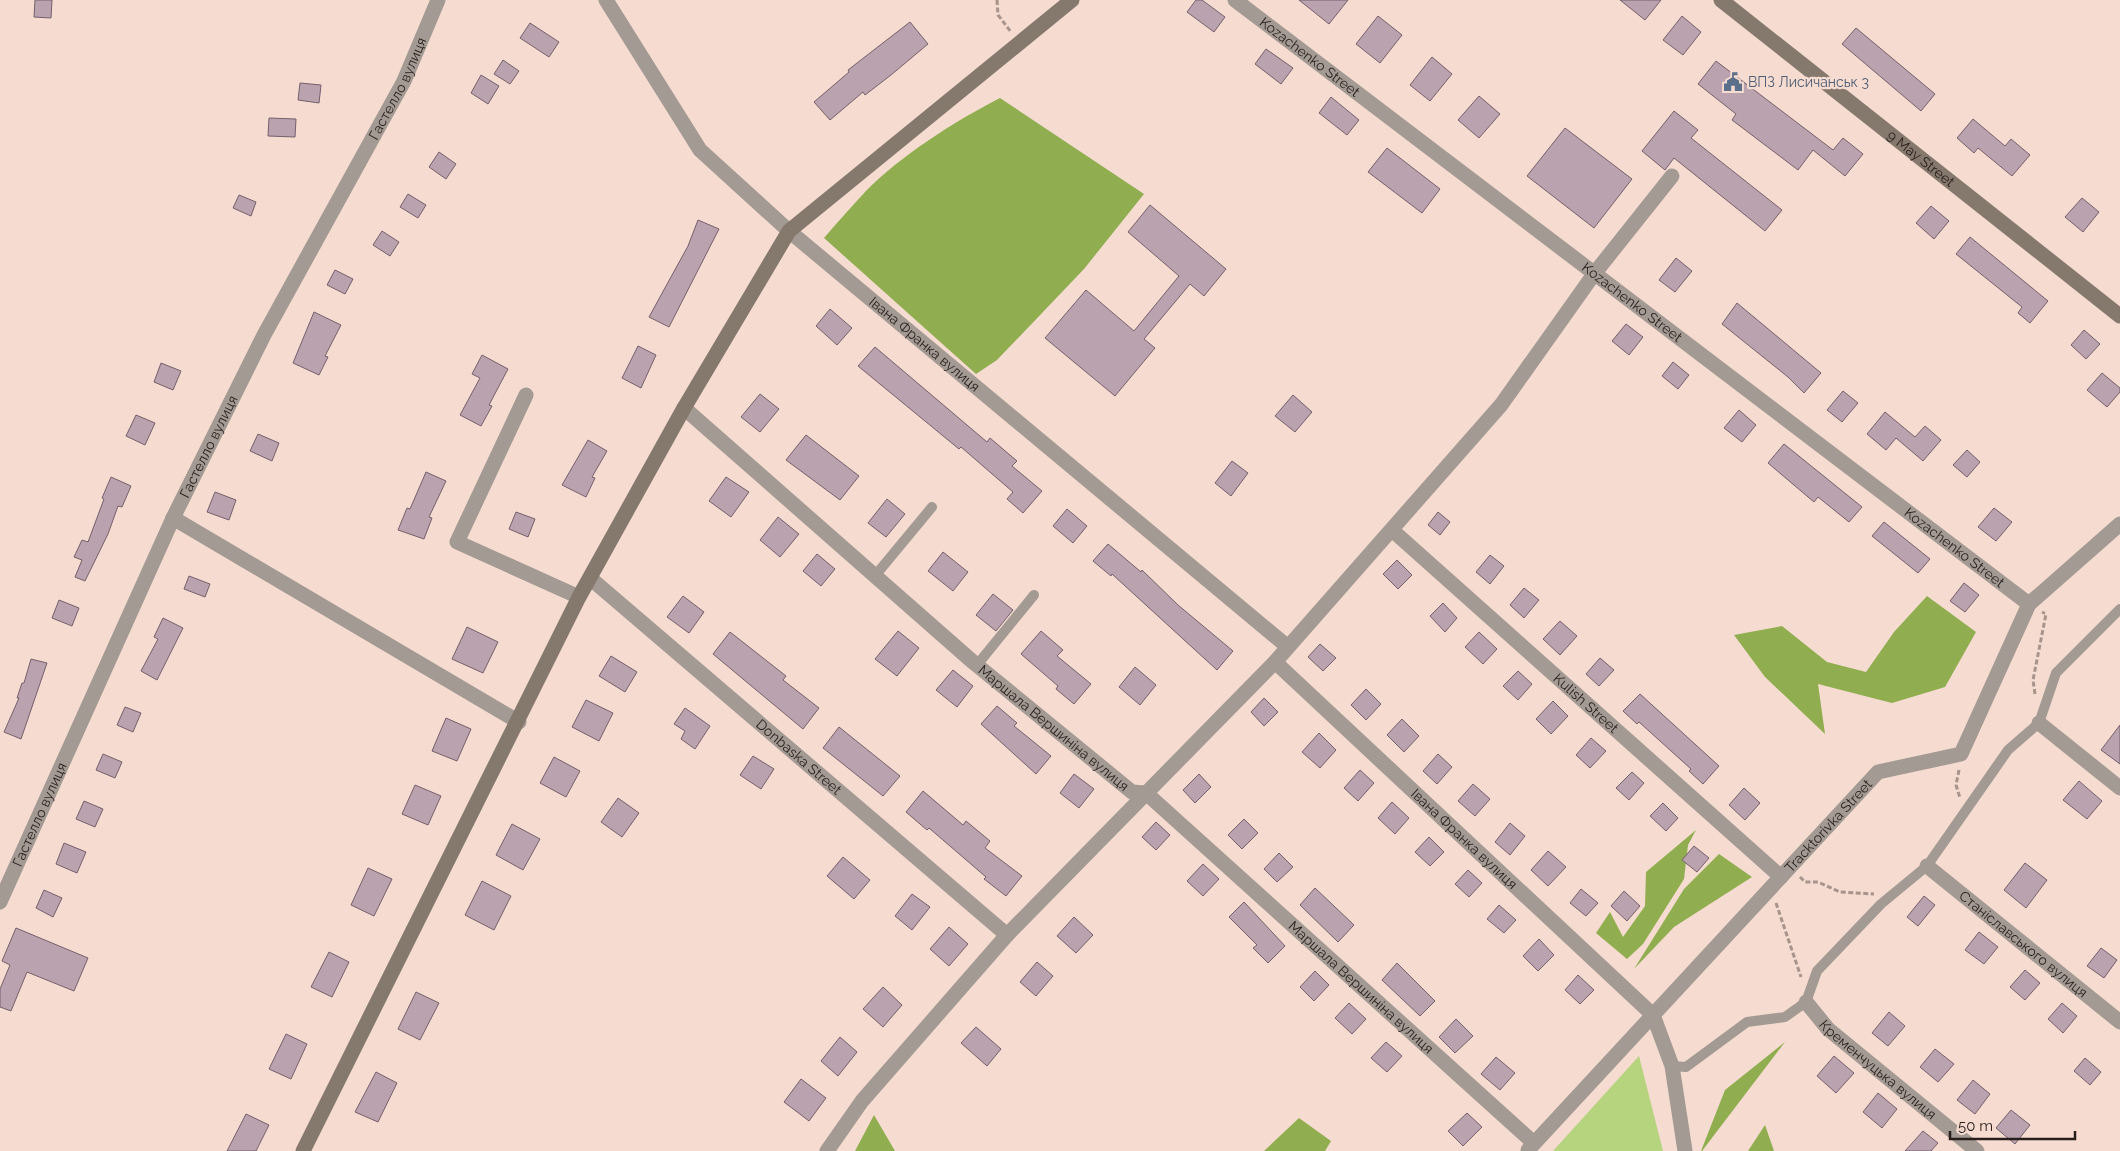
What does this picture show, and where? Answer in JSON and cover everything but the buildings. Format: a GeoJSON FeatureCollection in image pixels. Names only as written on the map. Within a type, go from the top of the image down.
{"type":"FeatureCollection","features":[{"type":"Feature","properties":{"kind":"main road"},"geometry":{"type":"LineString","coordinates":[[303,1151],[519,722],[579,597],[684,408],[789,231],[1072,0]]}},
{"type":"Feature","properties":{"kind":"main road","name":"9 May Street"},"geometry":{"type":"LineString","coordinates":[[1721,0],[2120,316]]}},
{"type":"Feature","properties":{"kind":"street","name":"Гастелло вулиця"},"geometry":{"type":"LineString","coordinates":[[0,902],[173,518],[264,335],[404,81],[438,0]]}},
{"type":"Feature","properties":{"kind":"street","name":"Івана Франка вулиця"},"geometry":{"type":"LineString","coordinates":[[606,0],[700,150],[789,231],[1288,648]]}},
{"type":"Feature","properties":{"kind":"street","name":"Kozachenko Street"},"geometry":{"type":"LineString","coordinates":[[1235,0],[2028,604]]}},
{"type":"Feature","properties":{"kind":"street"},"geometry":{"type":"LineString","coordinates":[[827,1151],[862,1101],[1007,935],[1275,662],[1501,405],[1594,274],[1672,176]]}},
{"type":"Feature","properties":{"kind":"street"},"geometry":{"type":"LineString","coordinates":[[526,395],[457,542],[579,597]]}},
{"type":"Feature","properties":{"kind":"street","name":"Маршала Вершиніна вулиця"},"geometry":{"type":"LineString","coordinates":[[684,408],[977,666],[1132,792],[1146,793],[1530,1147]]}},
{"type":"Feature","properties":{"kind":"street"},"geometry":{"type":"LineString","coordinates":[[173,518],[519,722]]}},
{"type":"Feature","properties":{"kind":"street"},"geometry":{"type":"LineString","coordinates":[[1962,754],[2028,604],[2120,524]]}},
{"type":"Feature","properties":{"kind":"street","name":"Kulish Street"},"geometry":{"type":"LineString","coordinates":[[1392,530],[1781,877]]}},
{"type":"Feature","properties":{"kind":"street","name":"Donbaska Street"},"geometry":{"type":"LineString","coordinates":[[590,578],[1007,935]]}},
{"type":"Feature","properties":{"kind":"street","name":"Івана Франка вулиця"},"geometry":{"type":"LineString","coordinates":[[1275,662],[1653,1015]]}},
{"type":"Feature","properties":{"kind":"street"},"geometry":{"type":"LineString","coordinates":[[2039,724],[2120,788]]}},
{"type":"Feature","properties":{"kind":"street","name":"Tracktorivka Street"},"geometry":{"type":"LineString","coordinates":[[1530,1147],[1878,772],[1962,754]]}},
{"type":"Feature","properties":{"kind":"street","name":"Станіславського вулиця"},"geometry":{"type":"LineString","coordinates":[[1927,866],[2120,1022]]}},
{"type":"Feature","properties":{"kind":"street","name":"Кременчуцька вулиця"},"geometry":{"type":"LineString","coordinates":[[1806,1002],[1828,1028],[1977,1151]]}},
{"type":"Feature","properties":{"kind":"street"},"geometry":{"type":"LineString","coordinates":[[1653,1015],[1672,1066],[1685,1151]]}},
{"type":"Feature","properties":{"kind":"lane"},"geometry":{"type":"LineString","coordinates":[[874,577],[932,507]]}},
{"type":"Feature","properties":{"kind":"lane"},"geometry":{"type":"LineString","coordinates":[[977,666],[1034,595]]}},
{"type":"Feature","properties":{"kind":"lane"},"geometry":{"type":"LineString","coordinates":[[1672,1066],[1686,1067],[1748,1022],[1785,1017],[1806,1002],[1817,971],[1890,897],[1927,866],[2008,750],[2039,724],[2056,673],[2120,609]]}},
{"type":"Feature","properties":{"kind":"path"},"geometry":{"type":"LineString","coordinates":[[997,0],[998,15],[1019,43]]}},
{"type":"Feature","properties":{"kind":"path"},"geometry":{"type":"LineString","coordinates":[[2028,604],[2046,614],[2033,680],[2035,697]]}},
{"type":"Feature","properties":{"kind":"path"},"geometry":{"type":"LineString","coordinates":[[1962,754],[1956,785],[1964,813]]}},
{"type":"Feature","properties":{"kind":"path"},"geometry":{"type":"LineString","coordinates":[[1806,1002],[1781,877],[1805,882],[1818,882],[1840,892],[1864,892],[1890,897]]}},
{"type":"Feature","properties":{"kind":"green space"},"geometry":{"type":"Polygon","coordinates":[[[1000,98],[1144,194],[1084,269],[997,360],[976,374],[824,238],[865,192],[895,165],[947,128],[1000,98]]]}},
{"type":"Feature","properties":{"kind":"green space"},"geometry":{"type":"Polygon","coordinates":[[[1927,596],[1976,632],[1945,687],[1892,703],[1818,684],[1825,734],[1765,677],[1734,635],[1782,626],[1827,662],[1866,672],[1894,632],[1927,596]]]}},
{"type":"Feature","properties":{"kind":"green space"},"geometry":{"type":"Polygon","coordinates":[[[1696,830],[1688,845],[1684,879],[1643,944],[1627,959],[1596,933],[1610,912],[1623,937],[1645,906],[1646,872],[1696,830]]]}},
{"type":"Feature","properties":{"kind":"green space"},"geometry":{"type":"Polygon","coordinates":[[[1719,854],[1752,877],[1674,927],[1634,969],[1684,889],[1719,854]]]}},
{"type":"Feature","properties":{"kind":"green space"},"geometry":{"type":"Polygon","coordinates":[[[1785,1042],[1702,1151],[1701,1151],[1725,1090],[1785,1042]]]}},
{"type":"Feature","properties":{"kind":"green space"},"geometry":{"type":"Polygon","coordinates":[[[1639,1056],[1663,1151],[1553,1151],[1639,1056]]]}},
{"type":"Feature","properties":{"kind":"green space"},"geometry":{"type":"Polygon","coordinates":[[[874,1115],[895,1151],[855,1151],[874,1115]]]}},
{"type":"Feature","properties":{"kind":"green space"},"geometry":{"type":"Polygon","coordinates":[[[1299,1118],[1331,1141],[1325,1151],[1264,1151],[1299,1118]]]}},
{"type":"Feature","properties":{"kind":"green space"},"geometry":{"type":"Polygon","coordinates":[[[1765,1125],[1774,1151],[1748,1151],[1765,1125]]]}},
{"type":"Feature","properties":{"kind":"place","name":"ВПЗ Лисичанськ 3"},"geometry":{"type":"Point","coordinates":[1733,82]}}]}
